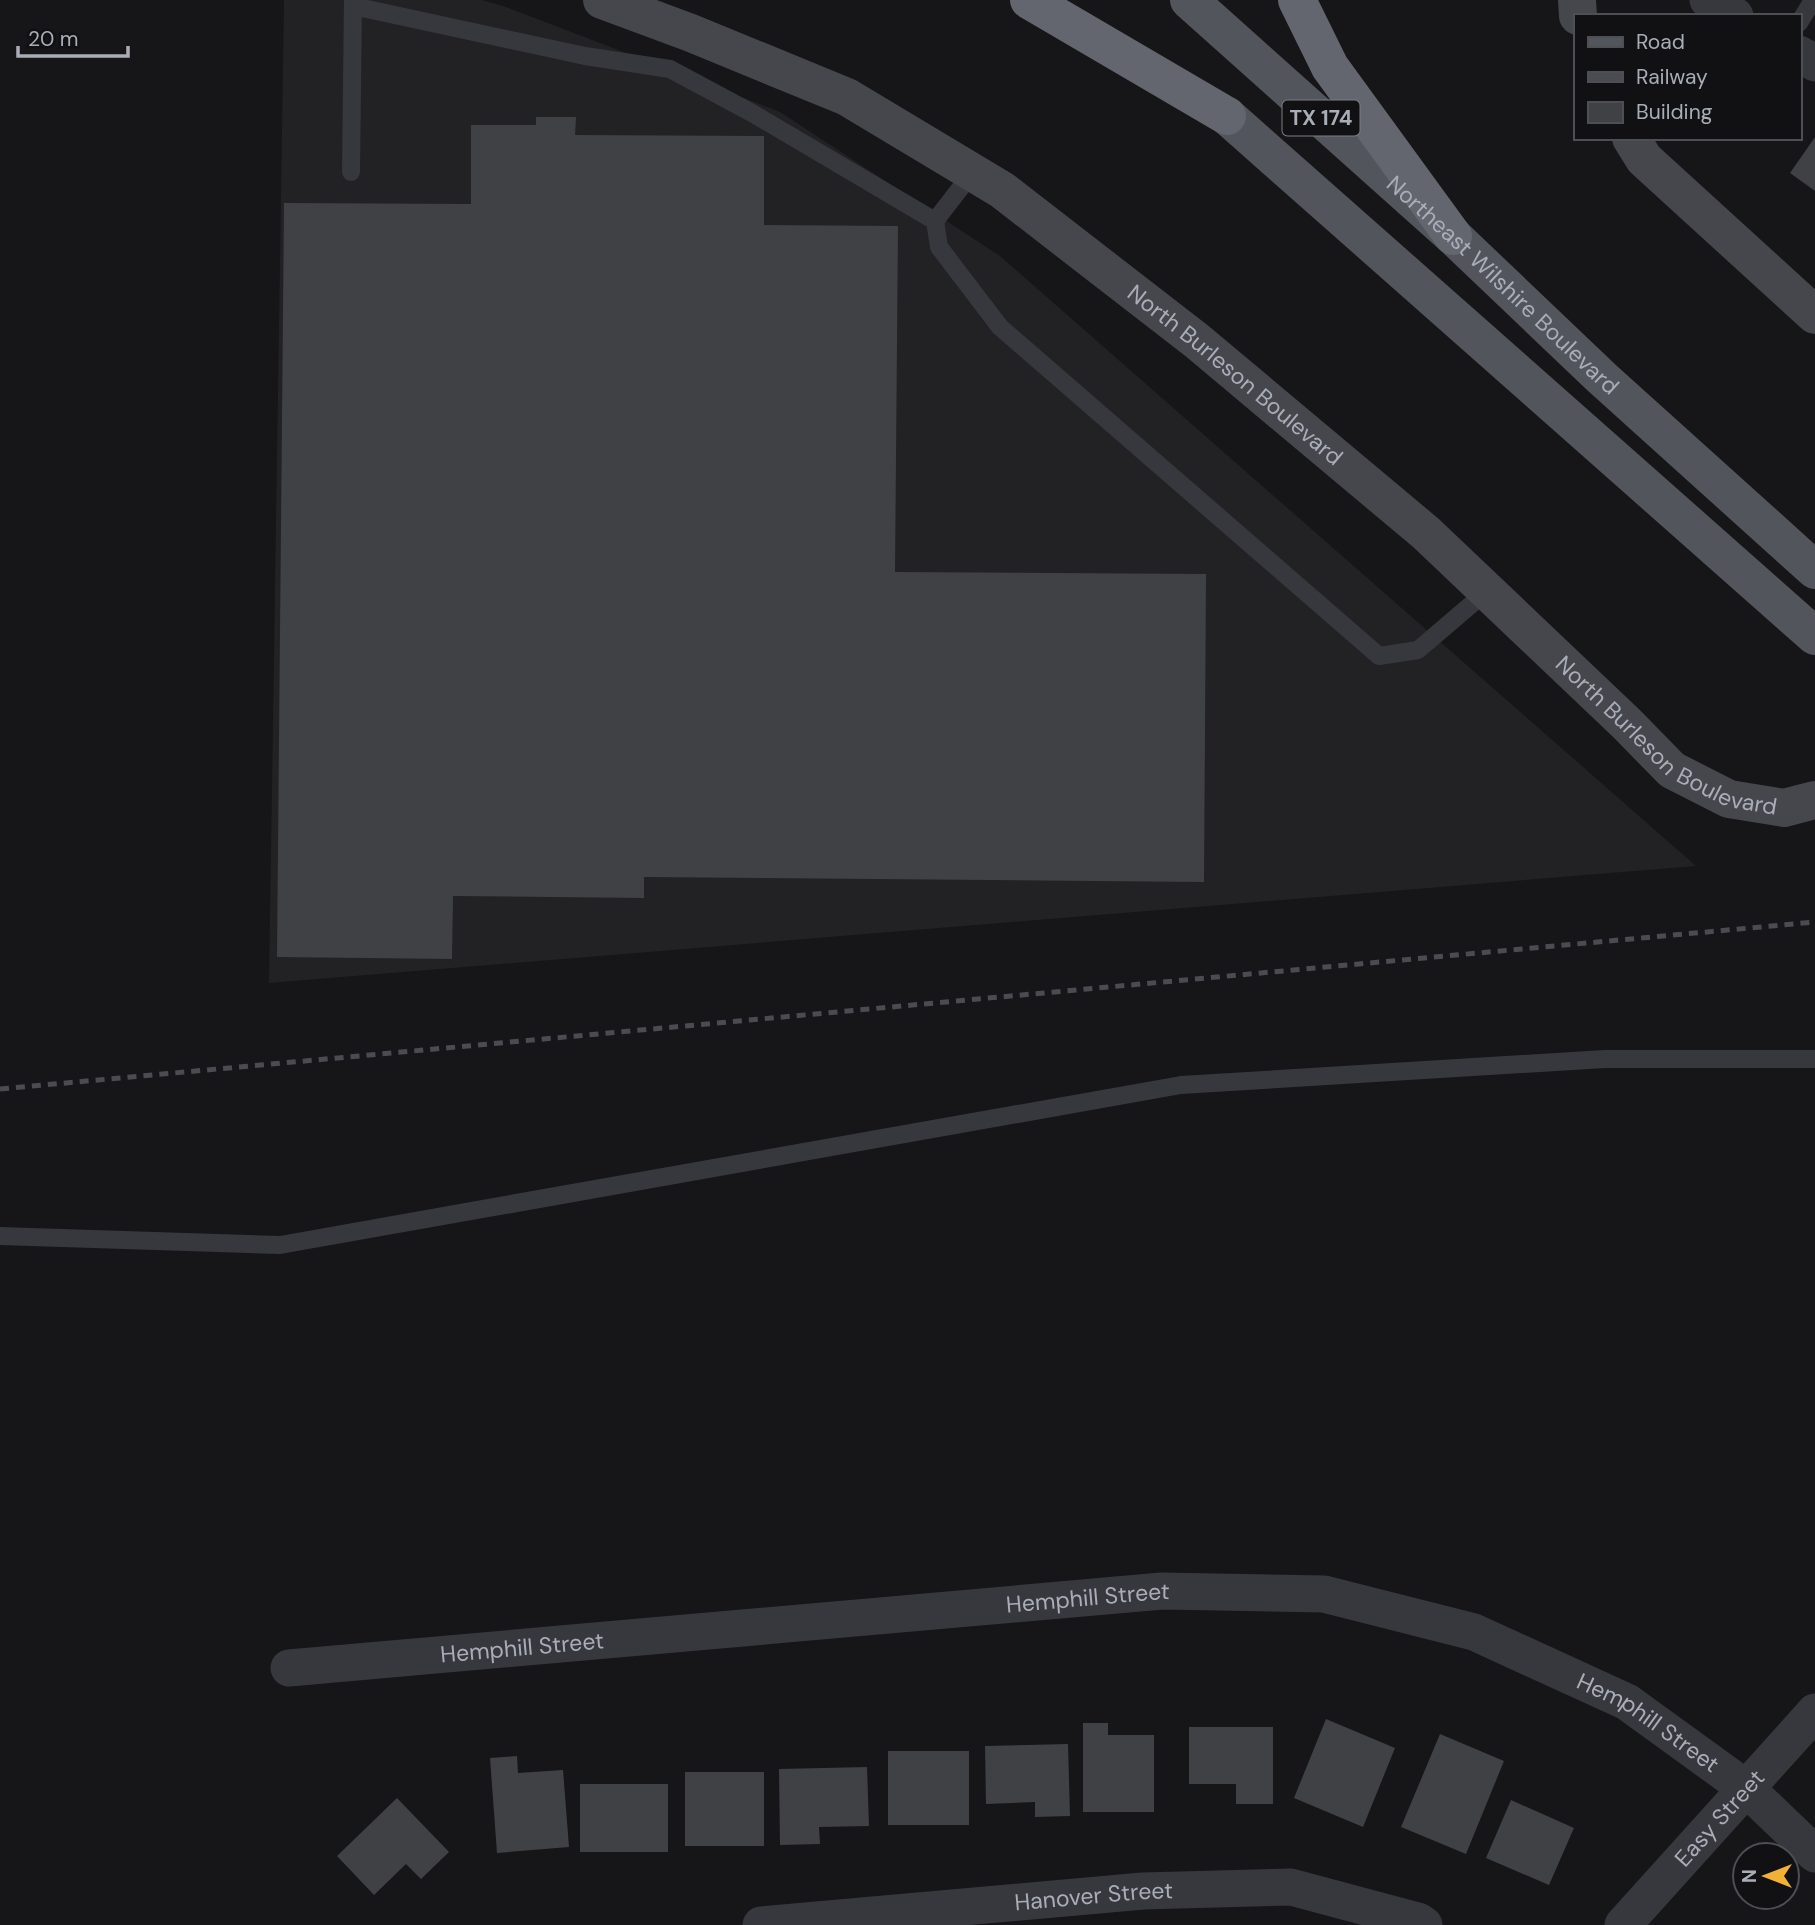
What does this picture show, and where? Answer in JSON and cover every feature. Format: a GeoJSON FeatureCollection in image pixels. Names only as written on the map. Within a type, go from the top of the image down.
{"type":"FeatureCollection","features":[{"type":"Feature","properties":{"kind":"highway"},"geometry":{"type":"LineString","coordinates":[[1029,0],[1227,116]]}},
{"type":"Feature","properties":{"kind":"highway"},"geometry":{"type":"LineString","coordinates":[[1297,0],[1330,67],[1453,236]]}},
{"type":"Feature","properties":{"kind":"main road","name":"North Burleson Boulevard"},"geometry":{"type":"LineString","coordinates":[[603,0],[847,97],[1002,190],[1197,341],[1426,533],[1628,724],[1672,770],[1729,799],[1784,808],[1815,800]]}},
{"type":"Feature","properties":{"kind":"main road","name":"Northeast Wilshire Boulevard"},"geometry":{"type":"LineString","coordinates":[[1189,0],[1453,236],[1602,378],[1815,570]]}},
{"type":"Feature","properties":{"kind":"main road"},"geometry":{"type":"LineString","coordinates":[[1227,116],[1815,636]]}},
{"type":"Feature","properties":{"kind":"main road"},"geometry":{"type":"LineString","coordinates":[[1632,140],[1644,159],[1815,314]]}},
{"type":"Feature","properties":{"kind":"street"},"geometry":{"type":"LineString","coordinates":[[1708,0],[1732,14]]}},
{"type":"Feature","properties":{"kind":"street","name":"Hemphill Street"},"geometry":{"type":"LineString","coordinates":[[289,1668],[1162,1591],[1324,1594],[1474,1632],[1627,1702],[1747,1789],[1815,1854]]}},
{"type":"Feature","properties":{"kind":"street","name":"Easy Street"},"geometry":{"type":"LineString","coordinates":[[1623,1925],[1815,1713]]}},
{"type":"Feature","properties":{"kind":"street","name":"Hanover Street"},"geometry":{"type":"LineString","coordinates":[[761,1925],[1143,1891],[1291,1888],[1419,1921],[1424,1925]]}},
{"type":"Feature","properties":{"kind":"lane"},"geometry":{"type":"LineString","coordinates":[[1801,20],[1813,0]]}},
{"type":"Feature","properties":{"kind":"lane"},"geometry":{"type":"LineString","coordinates":[[351,172],[353,3],[585,56],[670,69],[752,113],[935,221]]}},
{"type":"Feature","properties":{"kind":"lane"},"geometry":{"type":"LineString","coordinates":[[972,173],[935,221],[939,247],[1000,327],[1379,656],[1418,650],[1487,591]]}},
{"type":"Feature","properties":{"kind":"lane"},"geometry":{"type":"LineString","coordinates":[[0,1236],[280,1245],[1181,1085],[1605,1059],[1815,1059]]}},
{"type":"Feature","properties":{"kind":"shaded area"},"geometry":{"type":"Polygon","coordinates":[[[284,0],[482,0],[780,112],[1000,256],[1696,866],[269,983],[284,0]]]}},
{"type":"Feature","properties":{"kind":"building"},"geometry":{"type":"Polygon","coordinates":[[[536,117],[576,117],[575,135],[764,136],[764,225],[898,226],[895,572],[1206,574],[1204,882],[644,877],[644,898],[453,896],[452,959],[277,957],[284,203],[471,204],[471,125],[536,125],[536,117]]]}},
{"type":"Feature","properties":{"kind":"building"},"geometry":{"type":"Polygon","coordinates":[[[1815,137],[1815,191],[1790,173],[1815,137]]]}},
{"type":"Feature","properties":{"kind":"building"},"geometry":{"type":"Polygon","coordinates":[[[1326,1719],[1395,1748],[1363,1827],[1294,1798],[1326,1719]]]}},
{"type":"Feature","properties":{"kind":"building"},"geometry":{"type":"Polygon","coordinates":[[[1083,1723],[1108,1723],[1108,1735],[1154,1735],[1154,1812],[1083,1812],[1083,1723]]]}},
{"type":"Feature","properties":{"kind":"building"},"geometry":{"type":"Polygon","coordinates":[[[1189,1727],[1273,1727],[1273,1804],[1236,1804],[1236,1784],[1189,1784],[1189,1727]]]}},
{"type":"Feature","properties":{"kind":"building"},"geometry":{"type":"Polygon","coordinates":[[[1440,1734],[1504,1761],[1466,1854],[1401,1827],[1440,1734]]]}},
{"type":"Feature","properties":{"kind":"building"},"geometry":{"type":"Polygon","coordinates":[[[1068,1744],[1070,1816],[1035,1817],[1035,1802],[986,1804],[985,1746],[1068,1744]]]}},
{"type":"Feature","properties":{"kind":"building"},"geometry":{"type":"Polygon","coordinates":[[[888,1751],[969,1751],[969,1825],[888,1825],[888,1751]]]}},
{"type":"Feature","properties":{"kind":"building"},"geometry":{"type":"Polygon","coordinates":[[[517,1756],[518,1773],[563,1770],[569,1847],[497,1853],[490,1758],[517,1756]]]}},
{"type":"Feature","properties":{"kind":"building"},"geometry":{"type":"Polygon","coordinates":[[[867,1767],[869,1826],[819,1827],[820,1844],[780,1845],[779,1769],[867,1767]]]}},
{"type":"Feature","properties":{"kind":"building"},"geometry":{"type":"Polygon","coordinates":[[[685,1772],[764,1772],[764,1846],[685,1846],[685,1772]]]}},
{"type":"Feature","properties":{"kind":"building"},"geometry":{"type":"Polygon","coordinates":[[[580,1784],[668,1784],[668,1852],[580,1852],[580,1784]]]}},
{"type":"Feature","properties":{"kind":"building"},"geometry":{"type":"Polygon","coordinates":[[[397,1798],[449,1852],[421,1879],[406,1864],[374,1895],[337,1856],[397,1798]]]}},
{"type":"Feature","properties":{"kind":"building"},"geometry":{"type":"Polygon","coordinates":[[[1511,1800],[1574,1828],[1549,1885],[1486,1858],[1511,1800]]]}},
{"type":"Feature","properties":{"kind":"railway"},"geometry":{"type":"LineString","coordinates":[[0,1089],[1815,922]]}}]}
